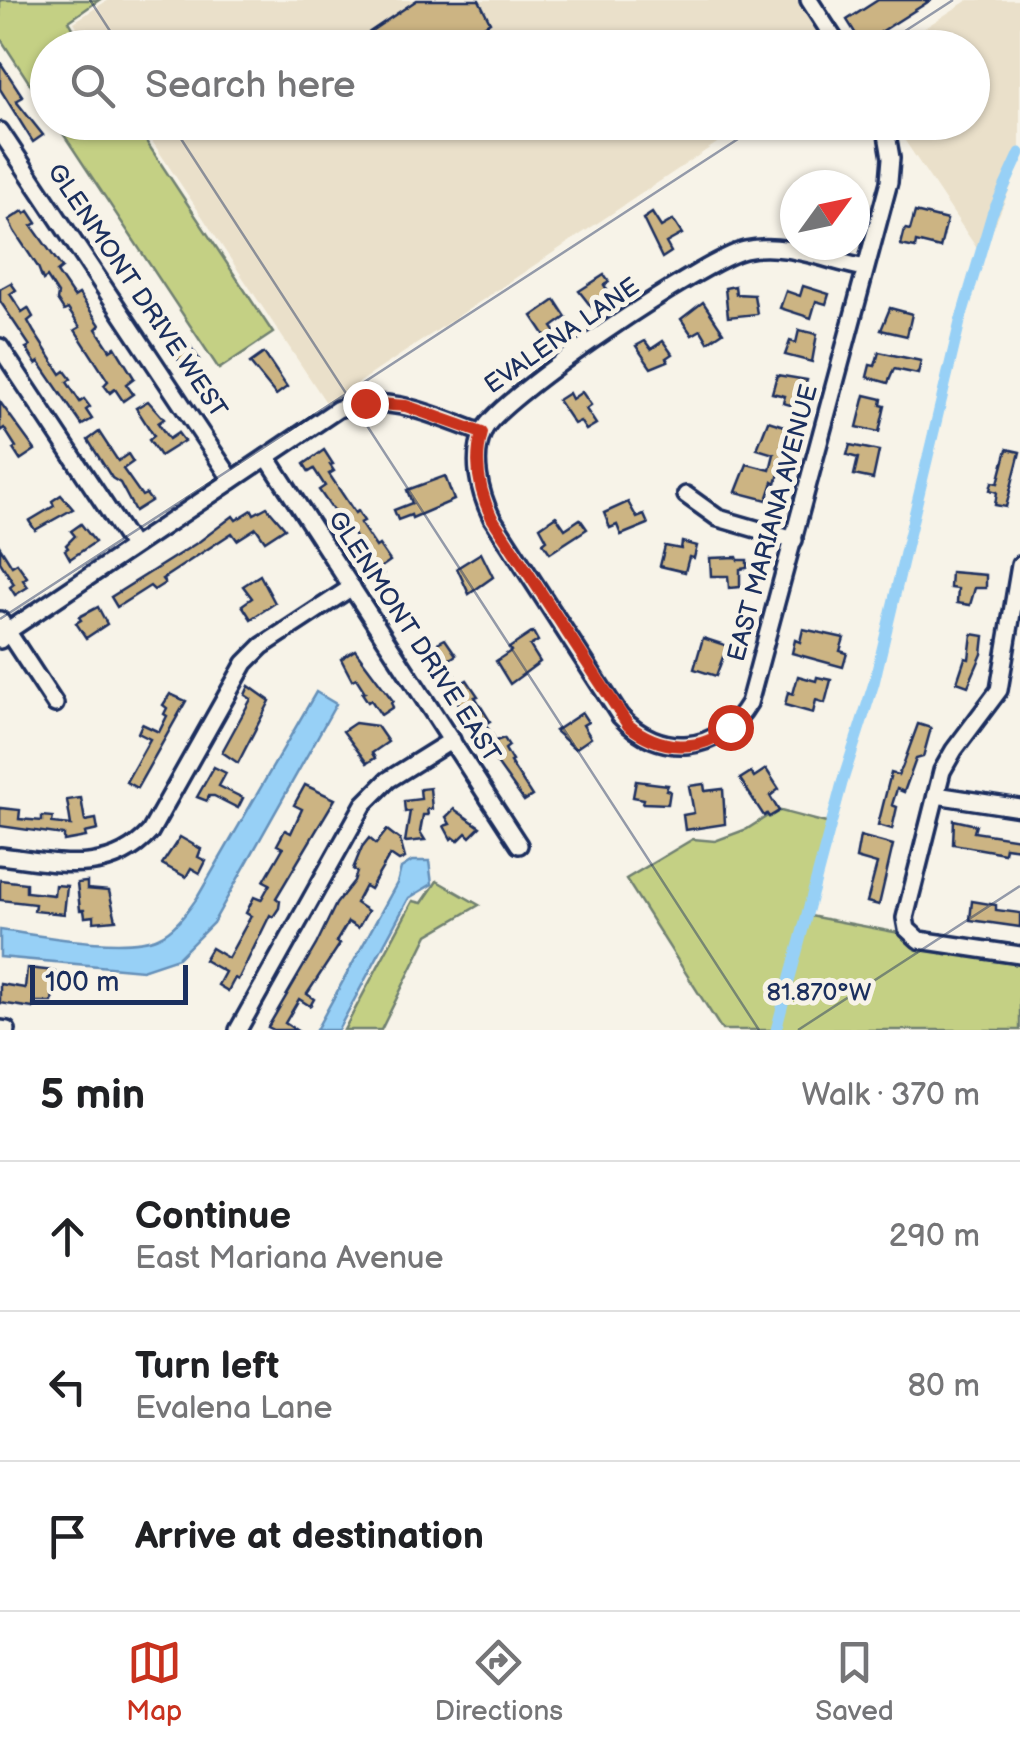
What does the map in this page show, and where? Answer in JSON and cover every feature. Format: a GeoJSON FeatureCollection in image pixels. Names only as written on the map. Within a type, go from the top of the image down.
{"type":"FeatureCollection","features":[{"type":"Feature","properties":{"kind":"street"},"geometry":{"type":"LineString","coordinates":[[808,0],[828,30]]}},
{"type":"Feature","properties":{"kind":"street","name":"GLENMONT DRIVE WEST"},"geometry":{"type":"LineString","coordinates":[[0,131],[232,480]]}},
{"type":"Feature","properties":{"kind":"street","name":"EAST MARIANA AVENUE"},"geometry":{"type":"LineString","coordinates":[[482,433],[480,482],[492,518],[620,716],[659,743],[682,746],[706,742],[726,731],[742,714],[761,667],[891,170],[889,140]]}},
{"type":"Feature","properties":{"kind":"street","name":"EVALENA LANE"},"geometry":{"type":"LineString","coordinates":[[3,630],[330,413],[365,403],[406,406],[482,433],[491,418],[521,390],[730,254],[754,248],[778,249],[865,268]]}},
{"type":"Feature","properties":{"kind":"street"},"geometry":{"type":"LineString","coordinates":[[0,347],[132,546]]}},
{"type":"Feature","properties":{"kind":"street","name":"GLENMONT DRIVE EAST"},"geometry":{"type":"LineString","coordinates":[[267,457],[519,846]]}},
{"type":"Feature","properties":{"kind":"street"},"geometry":{"type":"LineString","coordinates":[[686,495],[718,518],[794,540]]}},
{"type":"Feature","properties":{"kind":"street"},"geometry":{"type":"LineString","coordinates":[[1020,569],[999,690],[946,761],[904,918],[907,929],[919,940],[1020,955]]}},
{"type":"Feature","properties":{"kind":"street"},"geometry":{"type":"LineString","coordinates":[[0,856],[89,863],[112,859],[139,844],[150,832],[245,663],[262,646],[352,587]]}},
{"type":"Feature","properties":{"kind":"street"},"geometry":{"type":"LineString","coordinates":[[3,630],[55,704]]}},
{"type":"Feature","properties":{"kind":"street"},"geometry":{"type":"LineString","coordinates":[[238,1030],[364,804],[388,780],[452,740]]}},
{"type":"Feature","properties":{"kind":"street"},"geometry":{"type":"LineString","coordinates":[[936,795],[1020,808]]}},
{"type":"Feature","properties":{"kind":"shaded area"},"geometry":{"type":"Polygon","coordinates":[[[108,0],[803,0],[823,30],[79,30],[74,22],[108,0]]]}},
{"type":"Feature","properties":{"kind":"shaded area"},"geometry":{"type":"Polygon","coordinates":[[[968,0],[1020,0],[1020,164],[982,256],[904,140],[990,140],[990,30],[921,30],[968,0]]]}},
{"type":"Feature","properties":{"kind":"shaded area"},"geometry":{"type":"Polygon","coordinates":[[[151,140],[722,140],[327,404],[151,140]]]}},
{"type":"Feature","properties":{"kind":"green space"},"geometry":{"type":"Polygon","coordinates":[[[0,0],[99,0],[69,21],[74,30],[30,30],[30,84],[0,38],[0,0]]]}},
{"type":"Feature","properties":{"kind":"green space"},"geometry":{"type":"Polygon","coordinates":[[[67,140],[145,140],[273,333],[219,369],[67,140]]]}},
{"type":"Feature","properties":{"kind":"green space"},"geometry":{"type":"Polygon","coordinates":[[[777,810],[830,824],[810,916],[1020,956],[1020,1030],[722,1030],[626,879],[693,839],[715,841],[747,829],[777,810]]]}},
{"type":"Feature","properties":{"kind":"green space"},"geometry":{"type":"Polygon","coordinates":[[[437,881],[479,905],[428,935],[381,1030],[344,1030],[413,901],[422,903],[437,881]]]}},
{"type":"Feature","properties":{"kind":"water"},"geometry":{"type":"Polygon","coordinates":[[[316,692],[336,704],[213,923],[178,958],[142,970],[0,957],[0,930],[124,943],[158,937],[170,930],[197,898],[316,692]]]}},
{"type":"Feature","properties":{"kind":"water"},"geometry":{"type":"Polygon","coordinates":[[[412,861],[429,861],[432,884],[409,898],[338,1030],[316,1030],[397,883],[401,868],[412,861]]]}},
{"type":"Feature","properties":{"kind":"building"},"geometry":{"type":"Polygon","coordinates":[[[417,0],[479,0],[490,22],[480,30],[373,30],[417,0]]]}},
{"type":"Feature","properties":{"kind":"building"},"geometry":{"type":"Polygon","coordinates":[[[878,0],[931,0],[884,30],[853,30],[847,20],[878,0]]]}},
{"type":"Feature","properties":{"kind":"building"},"geometry":{"type":"Polygon","coordinates":[[[0,62],[23,97],[16,101],[30,119],[30,137],[0,89],[0,62]]]}},
{"type":"Feature","properties":{"kind":"building"},"geometry":{"type":"Polygon","coordinates":[[[29,211],[37,223],[32,226],[62,268],[57,272],[74,297],[79,294],[100,325],[96,329],[110,350],[115,347],[134,378],[126,384],[133,394],[123,401],[115,389],[110,393],[104,385],[108,381],[75,330],[80,327],[68,309],[64,311],[58,294],[47,277],[43,280],[14,231],[9,220],[29,211]]]}},
{"type":"Feature","properties":{"kind":"building"},"geometry":{"type":"Polygon","coordinates":[[[915,212],[947,220],[940,248],[916,242],[915,248],[901,245],[915,212]]]}},
{"type":"Feature","properties":{"kind":"building"},"geometry":{"type":"Polygon","coordinates":[[[652,213],[661,227],[673,220],[682,234],[666,243],[671,252],[662,258],[643,219],[652,213]]]}},
{"type":"Feature","properties":{"kind":"building"},"geometry":{"type":"Polygon","coordinates":[[[604,275],[609,282],[604,285],[612,298],[608,301],[611,305],[597,314],[579,291],[604,275]]]}},
{"type":"Feature","properties":{"kind":"building"},"geometry":{"type":"Polygon","coordinates":[[[11,283],[16,290],[10,294],[22,312],[28,308],[33,317],[28,321],[34,332],[61,374],[65,371],[71,379],[67,382],[80,402],[84,399],[90,407],[86,410],[92,419],[82,425],[39,362],[36,364],[26,348],[30,346],[0,301],[0,289],[11,283]]]}},
{"type":"Feature","properties":{"kind":"building"},"geometry":{"type":"Polygon","coordinates":[[[735,286],[736,294],[754,295],[757,314],[728,317],[725,288],[735,286]]]}},
{"type":"Feature","properties":{"kind":"building"},"geometry":{"type":"Polygon","coordinates":[[[803,286],[829,294],[826,304],[816,301],[811,318],[780,308],[786,291],[800,296],[803,286]]]}},
{"type":"Feature","properties":{"kind":"building"},"geometry":{"type":"Polygon","coordinates":[[[555,300],[566,317],[552,327],[557,334],[548,340],[532,316],[555,300]]]}},
{"type":"Feature","properties":{"kind":"building"},"geometry":{"type":"Polygon","coordinates":[[[703,302],[723,332],[708,342],[701,330],[692,335],[681,319],[703,302]]]}},
{"type":"Feature","properties":{"kind":"building"},"geometry":{"type":"Polygon","coordinates":[[[890,308],[912,314],[907,336],[881,330],[890,308]]]}},
{"type":"Feature","properties":{"kind":"building"},"geometry":{"type":"Polygon","coordinates":[[[162,313],[186,349],[190,346],[199,359],[194,362],[199,369],[189,378],[168,342],[154,327],[152,320],[162,313]]]}},
{"type":"Feature","properties":{"kind":"building"},"geometry":{"type":"Polygon","coordinates":[[[799,330],[817,334],[812,362],[785,355],[790,341],[796,343],[799,330]]]}},
{"type":"Feature","properties":{"kind":"building"},"geometry":{"type":"Polygon","coordinates":[[[645,341],[651,349],[663,341],[672,354],[666,358],[668,361],[651,368],[636,346],[645,341]]]}},
{"type":"Feature","properties":{"kind":"building"},"geometry":{"type":"Polygon","coordinates":[[[879,352],[921,361],[918,374],[894,369],[888,383],[867,377],[879,352]]]}},
{"type":"Feature","properties":{"kind":"building"},"geometry":{"type":"Polygon","coordinates":[[[264,353],[287,387],[276,395],[250,363],[264,353]]]}},
{"type":"Feature","properties":{"kind":"building"},"geometry":{"type":"Polygon","coordinates":[[[777,375],[807,380],[794,406],[783,403],[785,396],[772,393],[777,375]]]}},
{"type":"Feature","properties":{"kind":"building"},"geometry":{"type":"Polygon","coordinates":[[[582,392],[591,405],[586,409],[596,424],[586,430],[580,421],[574,424],[558,400],[569,393],[572,399],[582,392]]]}},
{"type":"Feature","properties":{"kind":"building"},"geometry":{"type":"Polygon","coordinates":[[[865,395],[882,399],[881,405],[885,406],[879,432],[857,427],[865,395]]]}},
{"type":"Feature","properties":{"kind":"building"},"geometry":{"type":"Polygon","coordinates":[[[148,401],[164,419],[158,423],[169,439],[178,433],[184,441],[160,456],[149,440],[154,436],[136,408],[148,401]]]}},
{"type":"Feature","properties":{"kind":"building"},"geometry":{"type":"Polygon","coordinates":[[[0,402],[35,450],[20,460],[4,428],[0,431],[0,402]]]}},
{"type":"Feature","properties":{"kind":"building"},"geometry":{"type":"Polygon","coordinates":[[[768,421],[794,429],[767,500],[736,492],[747,464],[770,470],[774,454],[757,449],[768,421]]]}},
{"type":"Feature","properties":{"kind":"building"},"geometry":{"type":"Polygon","coordinates":[[[99,432],[118,461],[128,454],[133,462],[123,469],[142,496],[146,494],[151,501],[135,511],[88,440],[99,432]]]}},
{"type":"Feature","properties":{"kind":"building"},"geometry":{"type":"Polygon","coordinates":[[[850,445],[879,451],[873,479],[854,475],[858,458],[847,455],[850,445]]]}},
{"type":"Feature","properties":{"kind":"building"},"geometry":{"type":"Polygon","coordinates":[[[1007,449],[1020,452],[1006,507],[995,505],[997,492],[990,490],[992,482],[998,483],[1007,449]]]}},
{"type":"Feature","properties":{"kind":"building"},"geometry":{"type":"Polygon","coordinates":[[[324,450],[333,464],[330,465],[334,471],[329,474],[355,513],[358,511],[364,521],[360,523],[376,547],[379,545],[390,561],[376,577],[351,530],[348,532],[319,490],[325,486],[314,469],[309,472],[304,464],[324,450]]]}},
{"type":"Feature","properties":{"kind":"building"},"geometry":{"type":"Polygon","coordinates":[[[445,476],[454,500],[398,520],[394,510],[412,503],[407,490],[445,476]]]}},
{"type":"Feature","properties":{"kind":"building"},"geometry":{"type":"Polygon","coordinates":[[[61,495],[73,509],[35,530],[29,521],[54,506],[52,501],[61,495]]]}},
{"type":"Feature","properties":{"kind":"building"},"geometry":{"type":"Polygon","coordinates":[[[628,502],[637,518],[644,515],[648,524],[621,535],[617,525],[610,528],[604,513],[628,502]]]}},
{"type":"Feature","properties":{"kind":"building"},"geometry":{"type":"Polygon","coordinates":[[[267,507],[285,528],[265,541],[256,528],[237,540],[232,533],[162,579],[165,583],[154,590],[150,586],[117,607],[111,597],[233,516],[236,520],[252,510],[254,514],[267,507]]]}},
{"type":"Feature","properties":{"kind":"building"},"geometry":{"type":"Polygon","coordinates":[[[556,516],[565,529],[580,519],[587,529],[550,553],[540,527],[556,516]]]}},
{"type":"Feature","properties":{"kind":"building"},"geometry":{"type":"Polygon","coordinates":[[[81,524],[95,542],[70,559],[66,545],[75,536],[71,531],[81,524]]]}},
{"type":"Feature","properties":{"kind":"building"},"geometry":{"type":"Polygon","coordinates":[[[682,542],[697,546],[685,572],[660,566],[665,546],[681,549],[682,542]]]}},
{"type":"Feature","properties":{"kind":"building"},"geometry":{"type":"Polygon","coordinates":[[[0,547],[12,566],[17,563],[27,577],[23,580],[28,587],[15,595],[10,587],[14,584],[0,562],[0,547]]]}},
{"type":"Feature","properties":{"kind":"building"},"geometry":{"type":"Polygon","coordinates":[[[481,553],[493,577],[469,594],[457,568],[481,553]]]}},
{"type":"Feature","properties":{"kind":"building"},"geometry":{"type":"Polygon","coordinates":[[[710,558],[747,560],[747,568],[740,569],[740,587],[729,588],[728,576],[711,576],[710,558]]]}},
{"type":"Feature","properties":{"kind":"building"},"geometry":{"type":"Polygon","coordinates":[[[951,572],[986,575],[986,588],[975,588],[970,605],[957,603],[958,589],[950,588],[951,572]]]}},
{"type":"Feature","properties":{"kind":"building"},"geometry":{"type":"Polygon","coordinates":[[[260,575],[275,603],[251,619],[242,605],[252,598],[243,586],[260,575]]]}},
{"type":"Feature","properties":{"kind":"building"},"geometry":{"type":"Polygon","coordinates":[[[98,607],[107,624],[86,638],[76,623],[81,620],[79,617],[98,607]]]}},
{"type":"Feature","properties":{"kind":"building"},"geometry":{"type":"Polygon","coordinates":[[[803,629],[844,638],[840,651],[847,653],[843,667],[792,653],[803,629]]]}},
{"type":"Feature","properties":{"kind":"building"},"geometry":{"type":"Polygon","coordinates":[[[533,632],[538,641],[530,646],[540,662],[510,684],[496,661],[533,632]]]}},
{"type":"Feature","properties":{"kind":"building"},"geometry":{"type":"Polygon","coordinates":[[[972,634],[984,636],[982,654],[968,686],[957,682],[965,658],[969,659],[972,634]]]}},
{"type":"Feature","properties":{"kind":"building"},"geometry":{"type":"Polygon","coordinates":[[[703,638],[731,647],[716,676],[694,669],[703,638]]]}},
{"type":"Feature","properties":{"kind":"building"},"geometry":{"type":"Polygon","coordinates":[[[445,639],[456,655],[447,661],[449,667],[460,684],[467,680],[478,696],[475,697],[490,721],[485,724],[496,741],[504,738],[509,746],[505,749],[510,762],[532,796],[524,801],[424,650],[445,639]]]}},
{"type":"Feature","properties":{"kind":"building"},"geometry":{"type":"Polygon","coordinates":[[[355,650],[393,701],[393,707],[381,715],[371,700],[368,702],[356,678],[352,680],[341,659],[355,650]]]}},
{"type":"Feature","properties":{"kind":"building"},"geometry":{"type":"Polygon","coordinates":[[[798,676],[831,680],[825,703],[816,700],[813,713],[785,705],[798,676]]]}},
{"type":"Feature","properties":{"kind":"building"},"geometry":{"type":"Polygon","coordinates":[[[249,686],[270,701],[238,763],[222,752],[251,699],[245,695],[249,686]]]}},
{"type":"Feature","properties":{"kind":"building"},"geometry":{"type":"Polygon","coordinates":[[[170,694],[186,701],[137,788],[126,782],[150,739],[138,733],[142,724],[159,732],[167,716],[163,705],[170,694]]]}},
{"type":"Feature","properties":{"kind":"building"},"geometry":{"type":"Polygon","coordinates":[[[582,713],[588,722],[583,725],[591,738],[575,749],[555,731],[582,713]]]}},
{"type":"Feature","properties":{"kind":"building"},"geometry":{"type":"Polygon","coordinates":[[[355,723],[377,726],[388,742],[372,753],[375,758],[367,763],[343,731],[355,723]]]}},
{"type":"Feature","properties":{"kind":"building"},"geometry":{"type":"Polygon","coordinates":[[[918,724],[931,728],[923,757],[916,759],[904,792],[897,789],[892,829],[878,825],[891,773],[898,775],[902,768],[918,724]]]}},
{"type":"Feature","properties":{"kind":"building"},"geometry":{"type":"Polygon","coordinates":[[[214,767],[226,773],[219,786],[243,798],[238,808],[214,796],[207,801],[197,797],[214,767]]]}},
{"type":"Feature","properties":{"kind":"building"},"geometry":{"type":"Polygon","coordinates":[[[766,769],[779,789],[770,796],[779,811],[769,817],[764,816],[740,779],[751,772],[754,777],[766,769]]]}},
{"type":"Feature","properties":{"kind":"building"},"geometry":{"type":"Polygon","coordinates":[[[636,781],[668,785],[668,804],[643,803],[644,799],[633,797],[636,781]]]}},
{"type":"Feature","properties":{"kind":"building"},"geometry":{"type":"Polygon","coordinates":[[[704,784],[705,791],[723,789],[725,824],[685,830],[683,815],[694,813],[689,786],[704,784]]]}},
{"type":"Feature","properties":{"kind":"building"},"geometry":{"type":"Polygon","coordinates":[[[305,785],[335,799],[276,898],[279,908],[273,917],[270,915],[238,980],[235,978],[228,991],[218,985],[225,972],[204,960],[211,948],[228,958],[251,916],[246,913],[254,897],[261,900],[270,884],[264,881],[283,848],[277,845],[285,830],[291,833],[302,809],[294,805],[305,785]]]}},
{"type":"Feature","properties":{"kind":"building"},"geometry":{"type":"Polygon","coordinates":[[[430,788],[432,809],[423,815],[420,832],[425,840],[405,842],[410,811],[405,812],[404,801],[421,799],[420,789],[430,788]]]}},
{"type":"Feature","properties":{"kind":"building"},"geometry":{"type":"Polygon","coordinates":[[[81,798],[85,821],[96,819],[98,830],[85,833],[86,837],[64,841],[64,835],[0,826],[0,808],[20,810],[19,819],[42,821],[42,816],[53,817],[52,823],[71,825],[67,800],[81,798]]]}},
{"type":"Feature","properties":{"kind":"building"},"geometry":{"type":"Polygon","coordinates":[[[454,809],[480,827],[470,837],[466,833],[458,841],[451,839],[444,826],[450,824],[446,817],[454,809]]]}},
{"type":"Feature","properties":{"kind":"building"},"geometry":{"type":"Polygon","coordinates":[[[954,820],[976,825],[974,832],[1020,839],[1020,849],[1005,847],[1004,853],[953,844],[954,820]]]}},
{"type":"Feature","properties":{"kind":"building"},"geometry":{"type":"Polygon","coordinates":[[[387,830],[400,840],[405,858],[399,861],[390,855],[370,889],[365,886],[356,903],[368,911],[358,928],[348,922],[336,942],[340,944],[307,994],[314,999],[310,1006],[299,999],[285,1023],[296,1030],[268,1027],[336,904],[354,881],[357,872],[353,869],[362,847],[369,838],[376,844],[387,830]]]}},
{"type":"Feature","properties":{"kind":"building"},"geometry":{"type":"Polygon","coordinates":[[[860,836],[893,845],[879,905],[867,902],[877,864],[856,858],[860,836]]]}},
{"type":"Feature","properties":{"kind":"building"},"geometry":{"type":"Polygon","coordinates":[[[180,837],[201,849],[198,857],[206,861],[200,873],[191,868],[186,877],[162,864],[180,837]]]}},
{"type":"Feature","properties":{"kind":"building"},"geometry":{"type":"Polygon","coordinates":[[[0,880],[26,883],[26,892],[54,895],[55,885],[67,886],[64,914],[34,911],[35,904],[0,900],[0,880]]]}},
{"type":"Feature","properties":{"kind":"building"},"geometry":{"type":"Polygon","coordinates":[[[87,882],[87,889],[109,891],[116,920],[94,922],[94,916],[85,917],[84,910],[80,910],[77,883],[87,882]]]}},
{"type":"Feature","properties":{"kind":"building"},"geometry":{"type":"Polygon","coordinates":[[[972,901],[1020,913],[1020,927],[970,920],[972,901]]]}},
{"type":"Feature","properties":{"kind":"building"},"geometry":{"type":"Polygon","coordinates":[[[27,968],[55,971],[52,1002],[34,1002],[33,1008],[0,1003],[0,984],[25,988],[27,968]]]}},
{"type":"Feature","properties":{"kind":"waterway"},"geometry":{"type":"LineString","coordinates":[[776,1030],[842,783],[874,683],[960,322],[992,214],[1020,153]]}},
{"type":"Feature","properties":{"kind":"route"},"geometry":{"type":"LineString","coordinates":[[365,403],[406,406],[482,433],[480,482],[492,518],[628,725],[649,739],[670,746],[706,742],[730,727]]}}]}
